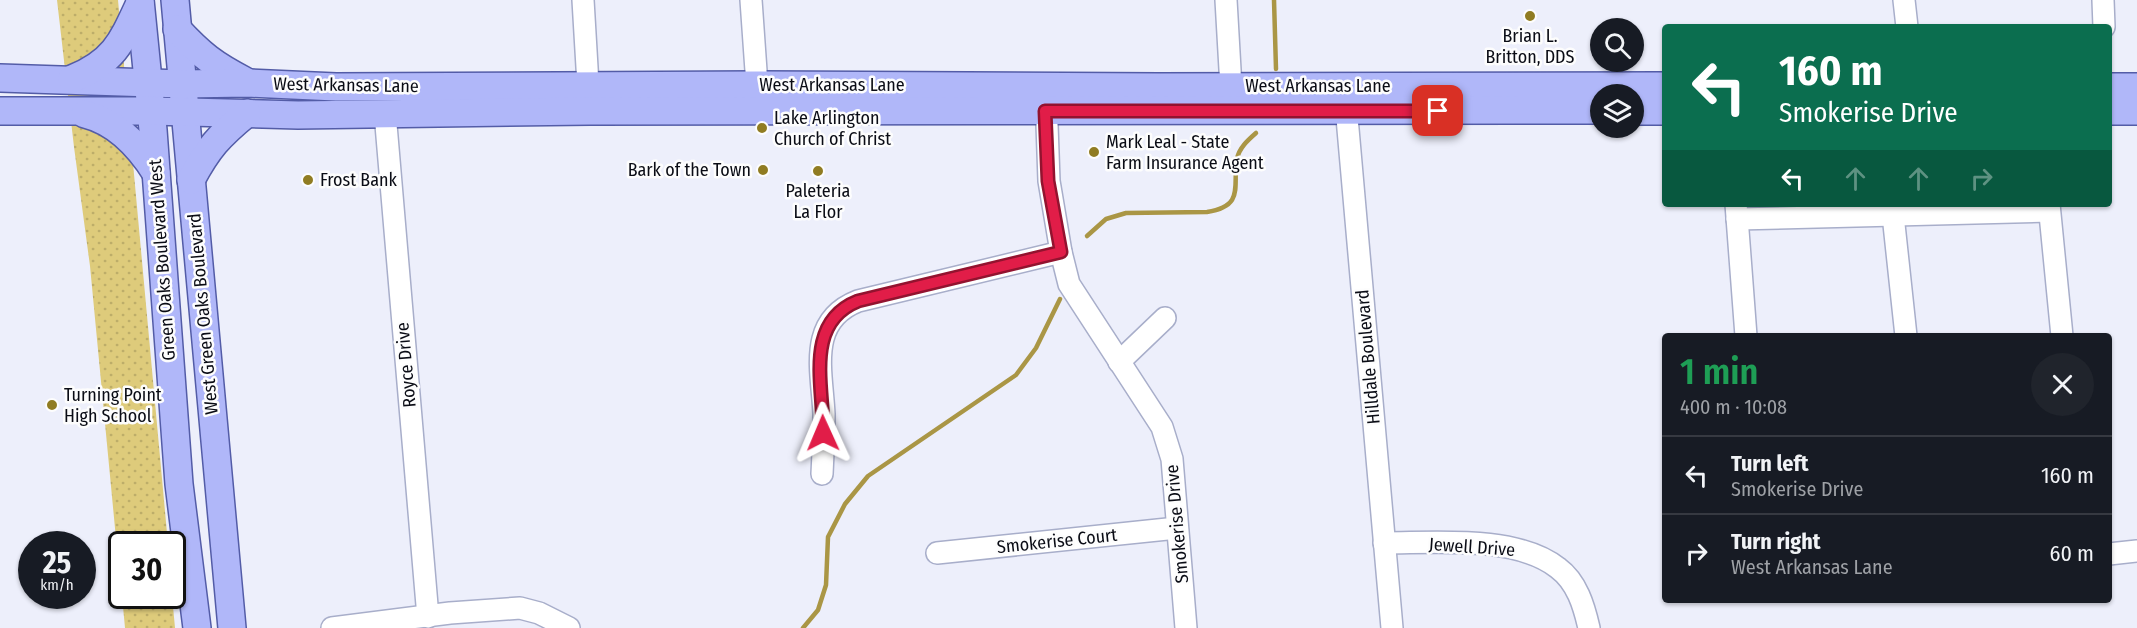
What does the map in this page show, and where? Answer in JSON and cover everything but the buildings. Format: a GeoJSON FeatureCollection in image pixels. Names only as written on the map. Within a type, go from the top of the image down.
{"type":"FeatureCollection","features":[{"type":"Feature","properties":{"kind":"main road","name":"West Green Oaks Boulevard"},"geometry":{"type":"LineString","coordinates":[[175,0],[232,628]]}},
{"type":"Feature","properties":{"kind":"main road"},"geometry":{"type":"LineString","coordinates":[[72,79],[97,67],[109,57],[120,44],[140,2]]}},
{"type":"Feature","properties":{"kind":"main road","name":"Green Oaks Boulevard West"},"geometry":{"type":"LineString","coordinates":[[140,2],[151,111],[183,516],[197,628]]}},
{"type":"Feature","properties":{"kind":"main road"},"geometry":{"type":"LineString","coordinates":[[177,29],[216,66],[248,83]]}},
{"type":"Feature","properties":{"kind":"main road","name":"West Arkansas Lane"},"geometry":{"type":"LineString","coordinates":[[0,78],[182,84],[248,83],[336,87],[486,99],[589,98],[757,85],[1046,99],[1345,98],[1662,86]]}},
{"type":"Feature","properties":{"kind":"main road","name":"West Arkansas Lane"},"geometry":{"type":"LineString","coordinates":[[589,98],[768,111],[1046,99],[1231,87],[1345,98],[1590,110]]}},
{"type":"Feature","properties":{"kind":"main road"},"geometry":{"type":"LineString","coordinates":[[2112,87],[2137,87]]}},
{"type":"Feature","properties":{"kind":"main road","name":"West Arkansas Lane"},"geometry":{"type":"LineString","coordinates":[[0,111],[385,113],[486,99]]}},
{"type":"Feature","properties":{"kind":"main road"},"geometry":{"type":"LineString","coordinates":[[75,111],[107,123],[122,133],[146,157],[156,173]]}},
{"type":"Feature","properties":{"kind":"main road"},"geometry":{"type":"LineString","coordinates":[[1644,111],[1662,111]]}},
{"type":"Feature","properties":{"kind":"main road"},"geometry":{"type":"LineString","coordinates":[[2112,111],[2137,111]]}},
{"type":"Feature","properties":{"kind":"main road"},"geometry":{"type":"LineString","coordinates":[[191,180],[204,154],[223,132],[247,113]]}},
{"type":"Feature","properties":{"kind":"main road"},"geometry":{"type":"LineString","coordinates":[[183,516],[192,518],[199,524],[205,537],[216,615],[220,628]]}},
{"type":"Feature","properties":{"kind":"street"},"geometry":{"type":"LineString","coordinates":[[582,0],[589,98]]}},
{"type":"Feature","properties":{"kind":"street"},"geometry":{"type":"LineString","coordinates":[[752,0],[757,85],[768,111]]}},
{"type":"Feature","properties":{"kind":"street"},"geometry":{"type":"LineString","coordinates":[[1226,0],[1231,87]]}},
{"type":"Feature","properties":{"kind":"street"},"geometry":{"type":"LineString","coordinates":[[1904,0],[1907,24]]}},
{"type":"Feature","properties":{"kind":"street"},"geometry":{"type":"LineString","coordinates":[[2103,0],[2104,24]]}},
{"type":"Feature","properties":{"kind":"street","name":"Hilldale Boulevard"},"geometry":{"type":"LineString","coordinates":[[1345,98],[1392,628]]}},
{"type":"Feature","properties":{"kind":"street","name":"Smokerise Drive"},"geometry":{"type":"LineString","coordinates":[[1046,99],[1048,181],[1061,252],[1070,284],[1162,427],[1172,459],[1186,628]]}},
{"type":"Feature","properties":{"kind":"street","name":"Royce Drive"},"geometry":{"type":"LineString","coordinates":[[385,113],[428,617]]}},
{"type":"Feature","properties":{"kind":"street"},"geometry":{"type":"LineString","coordinates":[[1746,333],[1736,212],[1893,215],[2049,207],[2062,333]]}},
{"type":"Feature","properties":{"kind":"street"},"geometry":{"type":"LineString","coordinates":[[1893,215],[1906,333]]}},
{"type":"Feature","properties":{"kind":"street"},"geometry":{"type":"LineString","coordinates":[[822,474],[824,413],[820,382],[821,342],[830,320],[846,306],[858,301],[1061,252]]}},
{"type":"Feature","properties":{"kind":"street"},"geometry":{"type":"LineString","coordinates":[[1119,362],[1165,318]]}},
{"type":"Feature","properties":{"kind":"street","name":"Smokerise Court"},"geometry":{"type":"LineString","coordinates":[[937,553],[1177,528]]}},
{"type":"Feature","properties":{"kind":"street","name":"Jewell Drive"},"geometry":{"type":"LineString","coordinates":[[1384,543],[1480,544],[1519,549],[1540,557],[1559,569],[1574,586],[1584,608],[1588,628]]}},
{"type":"Feature","properties":{"kind":"street"},"geometry":{"type":"LineString","coordinates":[[2112,554],[2137,551]]}},
{"type":"Feature","properties":{"kind":"street"},"geometry":{"type":"LineString","coordinates":[[332,628],[450,613],[520,608],[539,613],[569,628]]}},
{"type":"Feature","properties":{"kind":"shaded area"},"geometry":{"type":"Polygon","coordinates":[[[57,0],[118,0],[167,531],[115,531],[90,266],[57,0]]]}},
{"type":"Feature","properties":{"kind":"shaded area"},"geometry":{"type":"Polygon","coordinates":[[[123,609],[173,609],[175,628],[125,628],[123,609]]]}},
{"type":"Feature","properties":{"kind":"waterway"},"geometry":{"type":"LineString","coordinates":[[1274,0],[1276,69]]}},
{"type":"Feature","properties":{"kind":"waterway"},"geometry":{"type":"LineString","coordinates":[[1087,236],[1106,219],[1126,213],[1207,212],[1227,205],[1235,193],[1238,155],[1244,144],[1256,133]]}},
{"type":"Feature","properties":{"kind":"waterway"},"geometry":{"type":"LineString","coordinates":[[803,628],[818,610],[826,585],[828,537],[845,504],[868,476],[1016,375],[1036,348],[1060,299]]}},
{"type":"Feature","properties":{"kind":"place","name":"Brian L. Britton, DDS"},"geometry":{"type":"Point","coordinates":[1530,16]}},
{"type":"Feature","properties":{"kind":"place","name":"Lake Arlington Church of Christ"},"geometry":{"type":"Point","coordinates":[762,128]}},
{"type":"Feature","properties":{"kind":"place","name":"Mark Leal - State Farm Insurance Agent"},"geometry":{"type":"Point","coordinates":[1094,152]}},
{"type":"Feature","properties":{"kind":"place","name":"Bark of the Town"},"geometry":{"type":"Point","coordinates":[763,170]}},
{"type":"Feature","properties":{"kind":"place","name":"Paleteria La Flor"},"geometry":{"type":"Point","coordinates":[818,171]}},
{"type":"Feature","properties":{"kind":"place","name":"Frost Bank"},"geometry":{"type":"Point","coordinates":[308,180]}},
{"type":"Feature","properties":{"kind":"place","name":"Turning Point High School"},"geometry":{"type":"Point","coordinates":[52,405]}},
{"type":"Feature","properties":{"kind":"route"},"geometry":{"type":"LineString","coordinates":[[823,433],[824,413],[820,382],[821,342],[830,320],[846,306],[858,301],[1061,252],[1048,181],[1045,111],[1438,111]]}}]}
